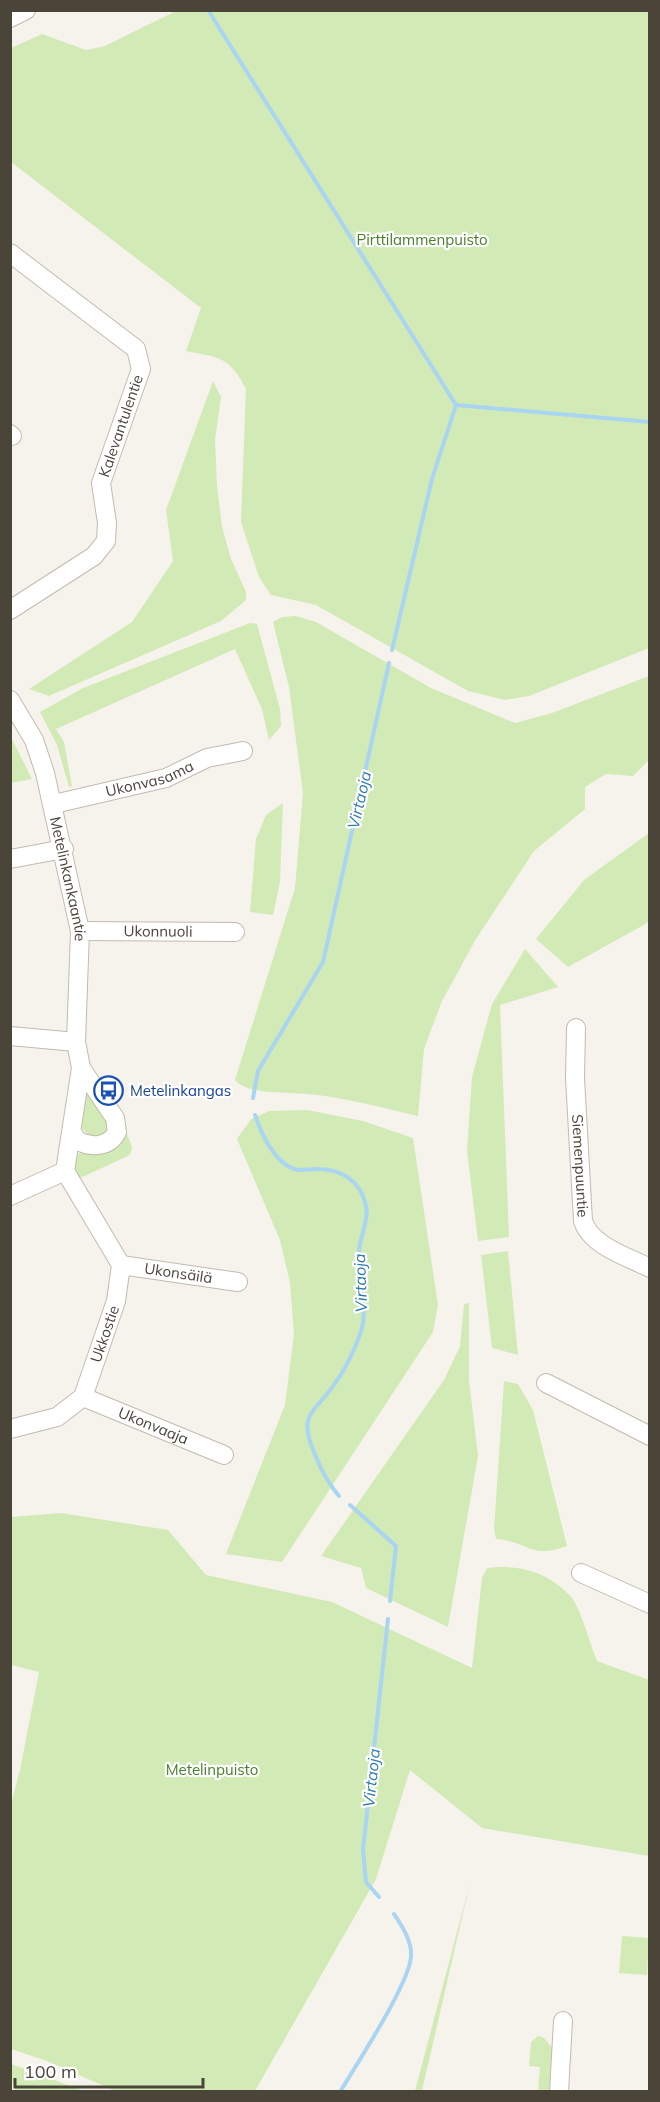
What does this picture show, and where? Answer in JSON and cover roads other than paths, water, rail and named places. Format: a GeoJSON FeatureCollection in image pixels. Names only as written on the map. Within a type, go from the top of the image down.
{"type":"FeatureCollection","features":[{"type":"Feature","properties":{"kind":"street"},"geometry":{"type":"LineString","coordinates":[[10,18],[26,10]]}},
{"type":"Feature","properties":{"kind":"street","name":"Kalevantulentie"},"geometry":{"type":"LineString","coordinates":[[10,253],[136,349],[141,369],[101,483],[107,523],[106,542],[94,556],[10,610]]}},
{"type":"Feature","properties":{"kind":"street","name":"Metelinkankaantie"},"geometry":{"type":"LineString","coordinates":[[10,700],[34,740],[54,804],[80,932],[76,1042],[81,1068],[72,1134],[82,1143],[102,1145],[115,1137],[118,1127],[115,1118],[81,1068]]}},
{"type":"Feature","properties":{"kind":"street","name":"Ukonvasama"},"geometry":{"type":"LineString","coordinates":[[54,804],[166,778],[207,758],[243,751]]}},
{"type":"Feature","properties":{"kind":"street"},"geometry":{"type":"LineString","coordinates":[[10,859],[63,849]]}},
{"type":"Feature","properties":{"kind":"street","name":"Ukonnuoli"},"geometry":{"type":"LineString","coordinates":[[80,932],[235,932]]}},
{"type":"Feature","properties":{"kind":"street","name":"Siemenpuuntie"},"geometry":{"type":"LineString","coordinates":[[576,1028],[575,1078],[583,1221],[592,1237],[650,1268]]}},
{"type":"Feature","properties":{"kind":"street"},"geometry":{"type":"LineString","coordinates":[[10,1036],[76,1042]]}},
{"type":"Feature","properties":{"kind":"street"},"geometry":{"type":"LineString","coordinates":[[72,1134],[65,1171],[121,1265]]}},
{"type":"Feature","properties":{"kind":"street"},"geometry":{"type":"LineString","coordinates":[[10,1196],[65,1171]]}},
{"type":"Feature","properties":{"kind":"street","name":"Ukonsäilä"},"geometry":{"type":"LineString","coordinates":[[121,1265],[238,1281]]}},
{"type":"Feature","properties":{"kind":"street","name":"Ukkostie"},"geometry":{"type":"LineString","coordinates":[[83,1397],[116,1301],[121,1265]]}},
{"type":"Feature","properties":{"kind":"street"},"geometry":{"type":"LineString","coordinates":[[546,1383],[650,1436]]}},
{"type":"Feature","properties":{"kind":"street"},"geometry":{"type":"LineString","coordinates":[[10,1429],[57,1417],[83,1397]]}},
{"type":"Feature","properties":{"kind":"street","name":"Ukonvaaja"},"geometry":{"type":"LineString","coordinates":[[83,1397],[224,1455]]}},
{"type":"Feature","properties":{"kind":"street"},"geometry":{"type":"LineString","coordinates":[[581,1573],[650,1604]]}},
{"type":"Feature","properties":{"kind":"street"},"geometry":{"type":"LineString","coordinates":[[559,2091],[564,2021]]}},
{"type":"Feature","properties":{"kind":"waterway"},"geometry":{"type":"LineString","coordinates":[[208,10],[456,405]]}},
{"type":"Feature","properties":{"kind":"waterway","name":"Virtaoja"},"geometry":{"type":"LineString","coordinates":[[392,650],[432,479],[456,405],[650,422]]}},
{"type":"Feature","properties":{"kind":"waterway","name":"Virtaoja"},"geometry":{"type":"LineString","coordinates":[[253,1098],[258,1071],[323,962],[389,663]]}},
{"type":"Feature","properties":{"kind":"waterway","name":"Virtaoja"},"geometry":{"type":"LineString","coordinates":[[255,1115],[265,1138],[280,1160],[296,1170],[317,1169],[342,1174],[355,1183],[366,1206],[359,1261],[364,1309],[362,1328],[344,1370],[310,1415],[308,1422],[310,1442],[318,1462],[328,1482],[339,1496]]}},
{"type":"Feature","properties":{"kind":"waterway","name":"Virtaoja"},"geometry":{"type":"LineString","coordinates":[[350,1505],[396,1546],[390,1601]]}},
{"type":"Feature","properties":{"kind":"waterway","name":"Virtaoja"},"geometry":{"type":"LineString","coordinates":[[379,1897],[366,1882],[363,1850],[388,1619]]}},
{"type":"Feature","properties":{"kind":"waterway","name":"Virtaoja"},"geometry":{"type":"LineString","coordinates":[[340,2092],[392,2004],[408,1968],[411,1956],[410,1945],[394,1914]]}},
{"type":"Feature","properties":{"kind":"place","name":"Metelinkangas"},"geometry":{"type":"Point","coordinates":[109,1091]}},
{"type":"Feature","properties":{"kind":"park label","name":"Pirttilammenpuisto"},"geometry":{"type":"Point","coordinates":[422,240]}},
{"type":"Feature","properties":{"kind":"park label","name":"Metelinpuisto"},"geometry":{"type":"Point","coordinates":[212,1770]}}]}
